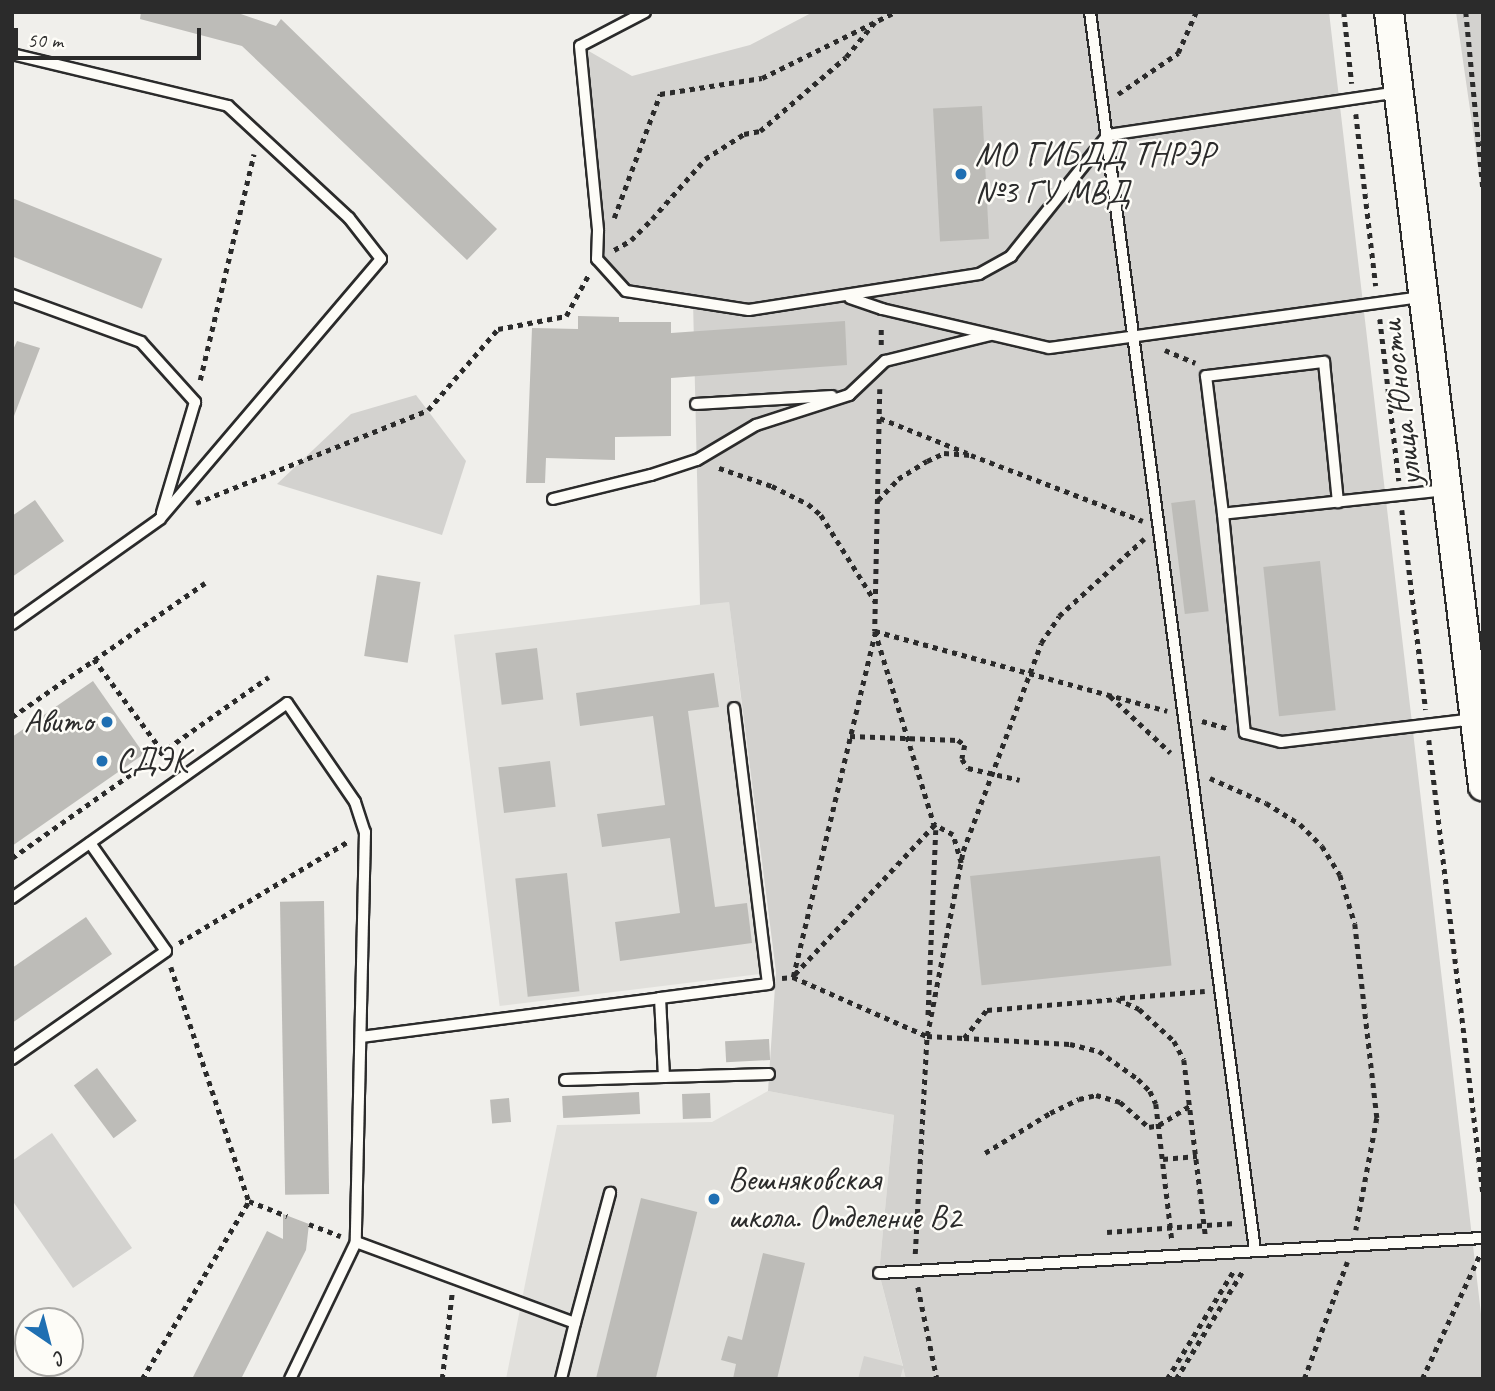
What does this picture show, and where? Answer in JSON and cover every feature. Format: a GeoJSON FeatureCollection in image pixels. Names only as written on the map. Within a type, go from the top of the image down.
{"type":"FeatureCollection","features":[{"type":"Feature","properties":{"kind":"main road","name":"улица Юности"},"geometry":{"type":"LineString","coordinates":[[1389,12],[1483,786]]}},
{"type":"Feature","properties":{"kind":"lane"},"geometry":{"type":"LineString","coordinates":[[645,12],[580,46],[598,231],[597,259],[626,291],[749,310],[848,297],[979,274],[1011,256],[1108,135],[1399,92]]}},
{"type":"Feature","properties":{"kind":"lane"},"geometry":{"type":"LineString","coordinates":[[1090,12],[1255,1251]]}},
{"type":"Feature","properties":{"kind":"lane"},"geometry":{"type":"LineString","coordinates":[[12,54],[228,106],[349,218],[381,259],[160,519],[12,624]]}},
{"type":"Feature","properties":{"kind":"lane"},"geometry":{"type":"LineString","coordinates":[[12,295],[141,342],[195,402],[160,519]]}},
{"type":"Feature","properties":{"kind":"lane"},"geometry":{"type":"LineString","coordinates":[[848,297],[882,309],[1049,348],[1423,296]]}},
{"type":"Feature","properties":{"kind":"lane"},"geometry":{"type":"LineString","coordinates":[[553,499],[651,475],[697,460],[757,425],[849,395],[885,361],[992,334]]}},
{"type":"Feature","properties":{"kind":"lane"},"geometry":{"type":"LineString","coordinates":[[1338,502],[1324,362],[1206,376],[1245,733],[1281,743],[1474,719]]}},
{"type":"Feature","properties":{"kind":"lane"},"geometry":{"type":"LineString","coordinates":[[696,404],[849,395]]}},
{"type":"Feature","properties":{"kind":"lane"},"geometry":{"type":"LineString","coordinates":[[1223,514],[1447,490]]}},
{"type":"Feature","properties":{"kind":"lane"},"geometry":{"type":"LineString","coordinates":[[12,898],[287,703],[355,802],[365,832],[356,1242],[290,1379]]}},
{"type":"Feature","properties":{"kind":"lane"},"geometry":{"type":"LineString","coordinates":[[361,1037],[768,984],[734,708]]}},
{"type":"Feature","properties":{"kind":"lane"},"geometry":{"type":"LineString","coordinates":[[12,1059],[166,951],[90,843]]}},
{"type":"Feature","properties":{"kind":"lane"},"geometry":{"type":"LineString","coordinates":[[660,998],[664,1077]]}},
{"type":"Feature","properties":{"kind":"lane"},"geometry":{"type":"LineString","coordinates":[[565,1080],[769,1074]]}},
{"type":"Feature","properties":{"kind":"lane"},"geometry":{"type":"LineString","coordinates":[[561,1379],[610,1193]]}},
{"type":"Feature","properties":{"kind":"lane"},"geometry":{"type":"LineString","coordinates":[[878,1273],[1483,1238]]}},
{"type":"Feature","properties":{"kind":"lane"},"geometry":{"type":"LineString","coordinates":[[356,1242],[576,1323]]}},
{"type":"Feature","properties":{"kind":"path"},"geometry":{"type":"LineString","coordinates":[[598,231],[614,219],[660,94],[762,78],[895,12]]}},
{"type":"Feature","properties":{"kind":"path"},"geometry":{"type":"LineString","coordinates":[[1102,99],[1117,94],[1178,53],[1196,12]]}},
{"type":"Feature","properties":{"kind":"path"},"geometry":{"type":"LineString","coordinates":[[1344,12],[1483,1194]]}},
{"type":"Feature","properties":{"kind":"path"},"geometry":{"type":"LineString","coordinates":[[1466,12],[1483,188]]}},
{"type":"Feature","properties":{"kind":"path"},"geometry":{"type":"LineString","coordinates":[[160,519],[305,457],[428,410],[498,329],[566,316],[597,259],[631,240],[705,159],[744,134],[760,131],[846,57],[876,22]]}},
{"type":"Feature","properties":{"kind":"path"},"geometry":{"type":"LineString","coordinates":[[195,402],[258,134]]}},
{"type":"Feature","properties":{"kind":"path"},"geometry":{"type":"LineString","coordinates":[[793,977],[875,631],[882,309]]}},
{"type":"Feature","properties":{"kind":"path"},"geometry":{"type":"LineString","coordinates":[[1132,337],[1222,374]]}},
{"type":"Feature","properties":{"kind":"path"},"geometry":{"type":"LineString","coordinates":[[880,418],[1157,527],[1059,616],[1041,643],[961,863],[927,1036]]}},
{"type":"Feature","properties":{"kind":"path"},"geometry":{"type":"LineString","coordinates":[[878,500],[898,479],[927,461],[944,453],[971,455]]}},
{"type":"Feature","properties":{"kind":"path"},"geometry":{"type":"LineString","coordinates":[[697,460],[772,486],[808,504],[834,532],[876,601]]}},
{"type":"Feature","properties":{"kind":"path"},"geometry":{"type":"LineString","coordinates":[[12,717],[205,583]]}},
{"type":"Feature","properties":{"kind":"path"},"geometry":{"type":"LineString","coordinates":[[875,631],[1245,733]]}},
{"type":"Feature","properties":{"kind":"path"},"geometry":{"type":"LineString","coordinates":[[875,631],[935,825],[915,1271],[937,1379]]}},
{"type":"Feature","properties":{"kind":"path"},"geometry":{"type":"LineString","coordinates":[[94,659],[163,752]]}},
{"type":"Feature","properties":{"kind":"path"},"geometry":{"type":"LineString","coordinates":[[12,858],[270,677]]}},
{"type":"Feature","properties":{"kind":"path"},"geometry":{"type":"LineString","coordinates":[[1111,696],[1190,770],[1266,803],[1300,824],[1322,846],[1340,874],[1355,924],[1377,1118],[1364,1200],[1352,1245],[1338,1292],[1304,1379]]}},
{"type":"Feature","properties":{"kind":"path"},"geometry":{"type":"LineString","coordinates":[[850,736],[958,740],[965,745],[964,765],[1020,780]]}},
{"type":"Feature","properties":{"kind":"path"},"geometry":{"type":"LineString","coordinates":[[793,977],[935,825]]}},
{"type":"Feature","properties":{"kind":"path"},"geometry":{"type":"LineString","coordinates":[[935,825],[953,835],[961,863]]}},
{"type":"Feature","properties":{"kind":"path"},"geometry":{"type":"LineString","coordinates":[[142,1379],[248,1201],[166,951],[365,832]]}},
{"type":"Feature","properties":{"kind":"path"},"geometry":{"type":"LineString","coordinates":[[768,979],[793,977],[927,1036],[1070,1044],[1099,1051],[1126,1069],[1150,1091],[1160,1125],[1174,1256]]}},
{"type":"Feature","properties":{"kind":"path"},"geometry":{"type":"LineString","coordinates":[[964,1038],[987,1010],[1220,989]]}},
{"type":"Feature","properties":{"kind":"path"},"geometry":{"type":"LineString","coordinates":[[1117,999],[1139,1009],[1174,1041],[1184,1060],[1208,1254]]}},
{"type":"Feature","properties":{"kind":"path"},"geometry":{"type":"LineString","coordinates":[[985,1153],[1050,1113],[1079,1099],[1096,1095],[1121,1101],[1149,1127],[1160,1125],[1190,1106]]}},
{"type":"Feature","properties":{"kind":"path"},"geometry":{"type":"LineString","coordinates":[[1163,1159],[1197,1156]]}},
{"type":"Feature","properties":{"kind":"path"},"geometry":{"type":"LineString","coordinates":[[248,1201],[287,1216]]}},
{"type":"Feature","properties":{"kind":"path"},"geometry":{"type":"LineString","coordinates":[[1107,1232],[1251,1222]]}},
{"type":"Feature","properties":{"kind":"path"},"geometry":{"type":"LineString","coordinates":[[309,1224],[356,1242]]}},
{"type":"Feature","properties":{"kind":"path"},"geometry":{"type":"LineString","coordinates":[[1422,1379],[1483,1248]]}},
{"type":"Feature","properties":{"kind":"path"},"geometry":{"type":"LineString","coordinates":[[1176,1379],[1255,1251]]}},
{"type":"Feature","properties":{"kind":"path"},"geometry":{"type":"LineString","coordinates":[[442,1379],[454,1278]]}},
{"type":"Feature","properties":{"kind":"shaded area"},"geometry":{"type":"Polygon","coordinates":[[[813,12],[1329,12],[1483,1331],[1483,1379],[906,1379],[903,1368],[900,1379],[858,1379],[864,1356],[903,1366],[879,1273],[894,1115],[768,1091],[776,972],[729,602],[700,605],[693,301],[626,291],[597,259],[580,46],[632,76],[750,45],[813,12]]]}},
{"type":"Feature","properties":{"kind":"shaded area"},"geometry":{"type":"Polygon","coordinates":[[[1456,12],[1483,12],[1483,200],[1456,12]]]}},
{"type":"Feature","properties":{"kind":"shaded area"},"geometry":{"type":"Polygon","coordinates":[[[416,395],[466,461],[442,535],[277,484],[351,414],[416,395]]]}},
{"type":"Feature","properties":{"kind":"shaded area"},"geometry":{"type":"Polygon","coordinates":[[[729,601],[775,972],[500,1006],[454,635],[729,601]]]}},
{"type":"Feature","properties":{"kind":"shaded area","name":"Вешняковская школа. Отделение В2"},"geometry":{"type":"Polygon","coordinates":[[[768,1091],[894,1115],[879,1273],[906,1379],[506,1379],[557,1125],[712,1122],[768,1091]]]}},
{"type":"Feature","properties":{"kind":"shaded area"},"geometry":{"type":"Polygon","coordinates":[[[52,1133],[132,1248],[73,1288],[12,1200],[12,1161],[52,1133]]]}},
{"type":"Feature","properties":{"kind":"building"},"geometry":{"type":"Polygon","coordinates":[[[141,12],[235,12],[276,26],[281,19],[497,229],[467,260],[242,46],[140,19],[141,12]]]}},
{"type":"Feature","properties":{"kind":"building","name":"МО ГИБДД ТНРЭР №3 ГУ МВД"},"geometry":{"type":"Polygon","coordinates":[[[982,106],[989,239],[940,241],[933,109],[982,106]]]}},
{"type":"Feature","properties":{"kind":"building"},"geometry":{"type":"Polygon","coordinates":[[[12,198],[162,259],[142,309],[12,256],[12,198]]]}},
{"type":"Feature","properties":{"kind":"building"},"geometry":{"type":"Polygon","coordinates":[[[578,316],[619,317],[619,322],[671,322],[671,333],[845,321],[847,365],[671,378],[671,436],[615,437],[615,460],[546,458],[545,483],[526,483],[532,328],[578,329],[578,316]]]}},
{"type":"Feature","properties":{"kind":"building"},"geometry":{"type":"Polygon","coordinates":[[[17,341],[40,348],[14,416],[12,352],[17,341]]]}},
{"type":"Feature","properties":{"kind":"building"},"geometry":{"type":"Polygon","coordinates":[[[35,500],[64,541],[12,577],[12,516],[35,500]]]}},
{"type":"Feature","properties":{"kind":"building"},"geometry":{"type":"Polygon","coordinates":[[[1195,500],[1209,611],[1185,614],[1171,503],[1195,500]]]}},
{"type":"Feature","properties":{"kind":"building"},"geometry":{"type":"Polygon","coordinates":[[[1320,561],[1336,710],[1279,716],[1263,567],[1320,561]]]}},
{"type":"Feature","properties":{"kind":"building"},"geometry":{"type":"Polygon","coordinates":[[[377,575],[420,582],[408,663],[364,656],[377,575]]]}},
{"type":"Feature","properties":{"kind":"building"},"geometry":{"type":"Polygon","coordinates":[[[537,648],[543,700],[502,705],[495,653],[537,648]]]}},
{"type":"Feature","properties":{"kind":"building"},"geometry":{"type":"Polygon","coordinates":[[[714,673],[719,707],[688,711],[715,907],[747,903],[752,943],[620,961],[615,922],[680,913],[670,838],[602,847],[597,814],[665,805],[653,716],[580,726],[576,693],[714,673]]]}},
{"type":"Feature","properties":{"kind":"building"},"geometry":{"type":"Polygon","coordinates":[[[93,681],[144,754],[12,846],[12,737],[93,681]]]}},
{"type":"Feature","properties":{"kind":"building"},"geometry":{"type":"Polygon","coordinates":[[[550,761],[556,807],[504,813],[498,767],[550,761]]]}},
{"type":"Feature","properties":{"kind":"building"},"geometry":{"type":"Polygon","coordinates":[[[1160,856],[1171,965],[982,985],[970,876],[1160,856]]]}},
{"type":"Feature","properties":{"kind":"building"},"geometry":{"type":"Polygon","coordinates":[[[567,873],[579,991],[528,997],[515,878],[567,873]]]}},
{"type":"Feature","properties":{"kind":"building"},"geometry":{"type":"Polygon","coordinates":[[[324,901],[329,1194],[285,1195],[280,902],[324,901]]]}},
{"type":"Feature","properties":{"kind":"building"},"geometry":{"type":"Polygon","coordinates":[[[86,917],[112,954],[12,1023],[12,968],[86,917]]]}},
{"type":"Feature","properties":{"kind":"building"},"geometry":{"type":"Polygon","coordinates":[[[769,1039],[770,1060],[726,1062],[725,1041],[769,1039]]]}},
{"type":"Feature","properties":{"kind":"building"},"geometry":{"type":"Polygon","coordinates":[[[97,1068],[137,1121],[114,1138],[74,1085],[97,1068]]]}},
{"type":"Feature","properties":{"kind":"building"},"geometry":{"type":"Polygon","coordinates":[[[639,1092],[640,1114],[563,1118],[562,1096],[639,1092]]]}},
{"type":"Feature","properties":{"kind":"building"},"geometry":{"type":"Polygon","coordinates":[[[710,1093],[711,1118],[683,1119],[682,1094],[710,1093]]]}},
{"type":"Feature","properties":{"kind":"building"},"geometry":{"type":"Polygon","coordinates":[[[509,1098],[511,1122],[492,1124],[490,1100],[509,1098]]]}},
{"type":"Feature","properties":{"kind":"building"},"geometry":{"type":"Polygon","coordinates":[[[641,1198],[697,1212],[656,1379],[596,1379],[641,1198]]]}},
{"type":"Feature","properties":{"kind":"building"},"geometry":{"type":"Polygon","coordinates":[[[283,1214],[309,1224],[306,1250],[241,1379],[192,1379],[267,1231],[283,1239],[283,1214]]]}},
{"type":"Feature","properties":{"kind":"building"},"geometry":{"type":"Polygon","coordinates":[[[763,1253],[805,1263],[777,1379],[733,1379],[736,1364],[721,1360],[728,1336],[742,1340],[763,1253]]]}},
{"type":"Feature","properties":{"kind":"place","name":"МО ГИБДД ТНРЭР №3 ГУ МВД"},"geometry":{"type":"Point","coordinates":[961,174]}},
{"type":"Feature","properties":{"kind":"place","name":"Авито"},"geometry":{"type":"Point","coordinates":[107,722]}},
{"type":"Feature","properties":{"kind":"place","name":"СДЭК"},"geometry":{"type":"Point","coordinates":[102,761]}},
{"type":"Feature","properties":{"kind":"place","name":"Вешняковская школа. Отделение В2"},"geometry":{"type":"Point","coordinates":[714,1199]}}]}
